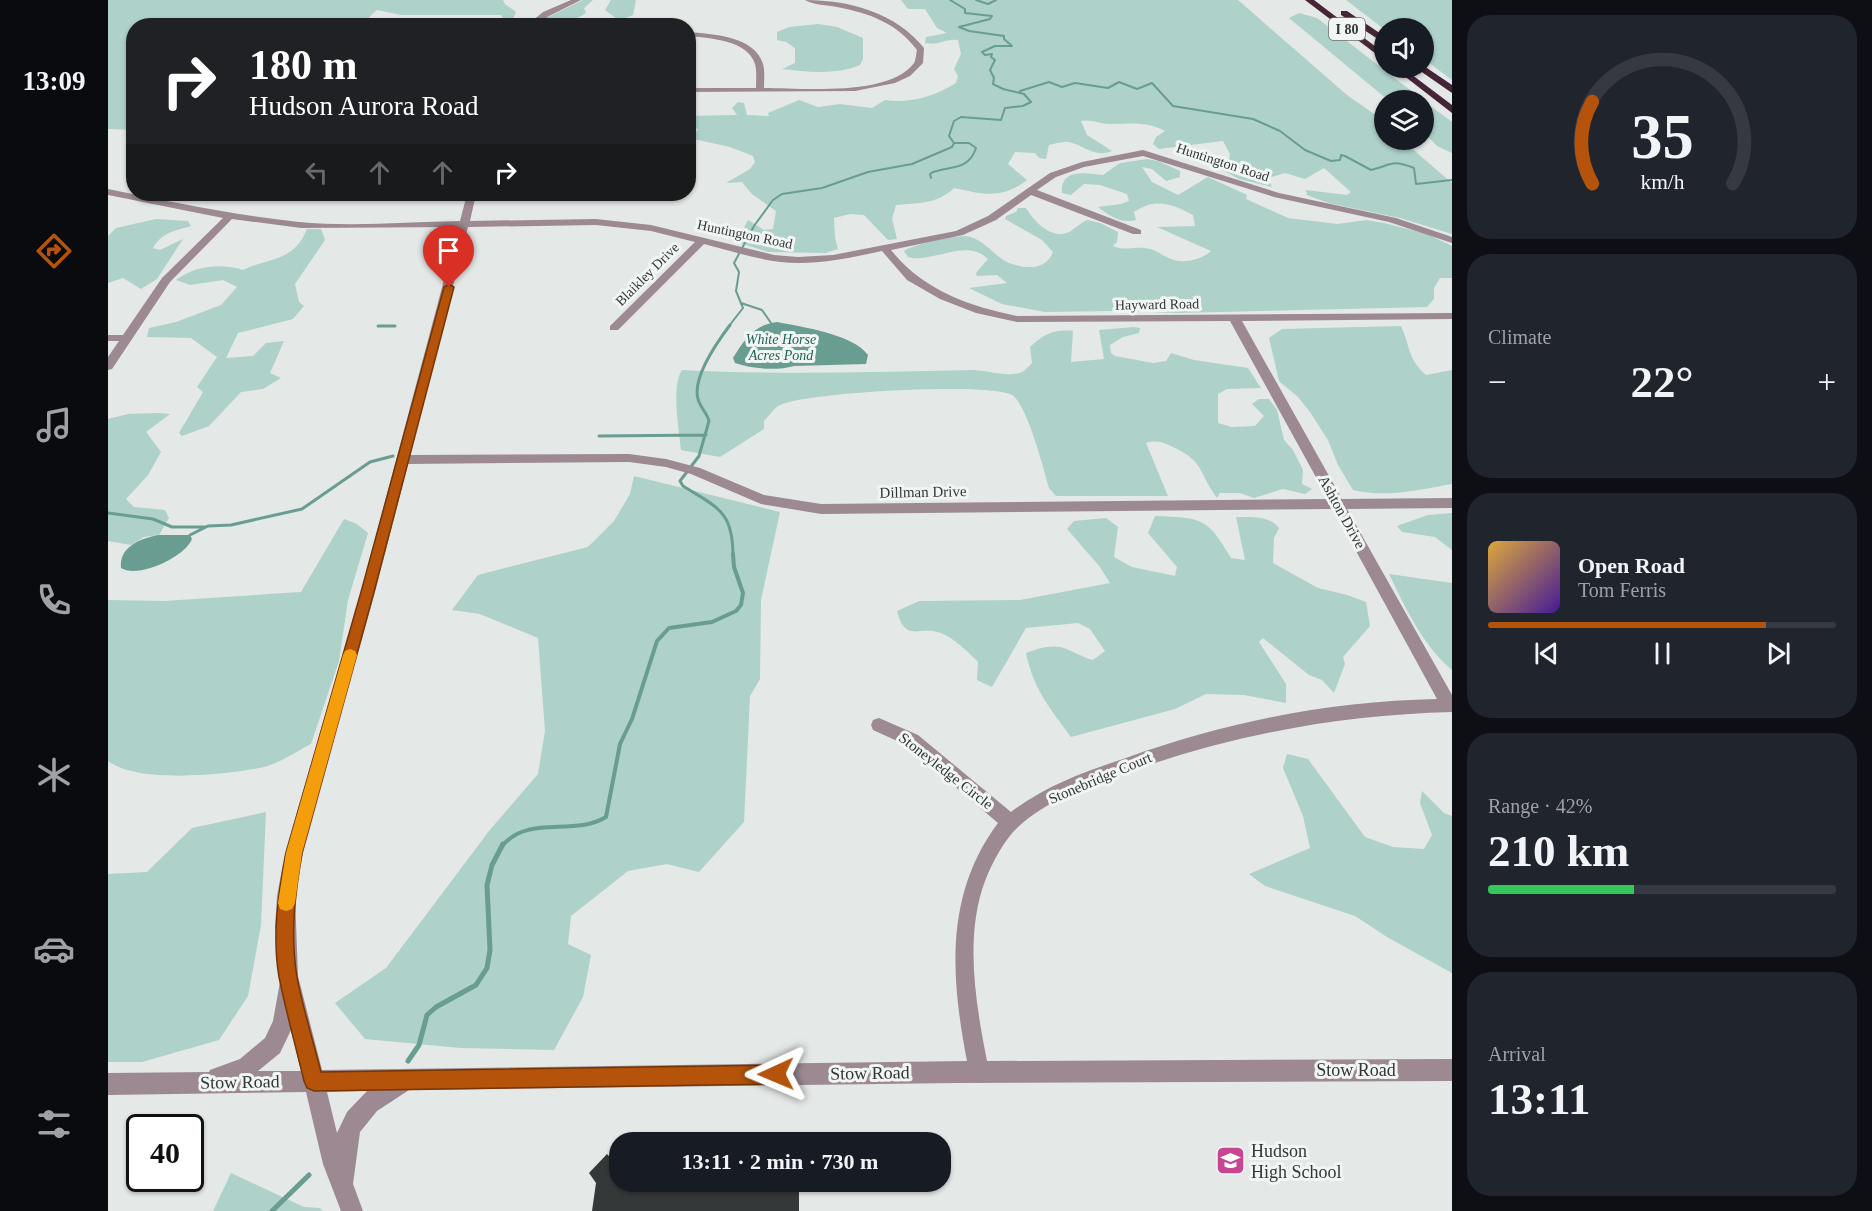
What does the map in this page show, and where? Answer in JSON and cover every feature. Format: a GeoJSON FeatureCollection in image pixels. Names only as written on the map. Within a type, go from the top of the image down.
{"type":"FeatureCollection","features":[{"type":"Feature","properties":{"kind":"highway","name":"I 80"},"geometry":{"type":"LineString","coordinates":[[1309,0],[1374,49]]}},
{"type":"Feature","properties":{"kind":"highway","name":"I 80"},"geometry":{"type":"LineString","coordinates":[[1325,0],[1374,33]]}},
{"type":"Feature","properties":{"kind":"highway"},"geometry":{"type":"LineString","coordinates":[[1434,77],[1452,90]]}},
{"type":"Feature","properties":{"kind":"highway"},"geometry":{"type":"LineString","coordinates":[[1411,78],[1452,110]]}},
{"type":"Feature","properties":{"kind":"street"},"geometry":{"type":"LineString","coordinates":[[541,18],[577,0]]}},
{"type":"Feature","properties":{"kind":"street"},"geometry":{"type":"LineString","coordinates":[[696,90],[862,88],[899,78],[919,63],[921,50],[897,24],[882,16],[810,0]]}},
{"type":"Feature","properties":{"kind":"street"},"geometry":{"type":"LineString","coordinates":[[696,35],[728,41],[751,53],[758,63],[760,90]]}},
{"type":"Feature","properties":{"kind":"street","name":"Huntington Road"},"geometry":{"type":"LineString","coordinates":[[154,201],[230,216],[324,226],[465,223],[626,224],[774,258],[798,260],[833,258],[942,238],[971,229],[1053,175],[1133,154],[1150,154],[1277,195],[1401,222],[1452,240]]}},
{"type":"Feature","properties":{"kind":"street"},"geometry":{"type":"LineString","coordinates":[[1030,191],[1137,232]]}},
{"type":"Feature","properties":{"kind":"street","name":"Huntington Road"},"geometry":{"type":"LineString","coordinates":[[108,192],[126,196]]}},
{"type":"Feature","properties":{"kind":"street"},"geometry":{"type":"LineString","coordinates":[[184,1083],[233,1073],[263,1057],[274,1044],[282,1026],[288,976],[286,896],[294,853],[403,460],[470,201]]}},
{"type":"Feature","properties":{"kind":"street"},"geometry":{"type":"LineString","coordinates":[[108,366],[166,280],[230,216]]}},
{"type":"Feature","properties":{"kind":"street","name":"Blaikley Drive"},"geometry":{"type":"LineString","coordinates":[[614,328],[701,241]]}},
{"type":"Feature","properties":{"kind":"street","name":"Hayward Road"},"geometry":{"type":"LineString","coordinates":[[885,249],[892,260],[910,276],[931,291],[958,305],[994,315],[1035,321],[1452,316]]}},
{"type":"Feature","properties":{"kind":"street","name":"Ashton Drive"},"geometry":{"type":"LineString","coordinates":[[1235,318],[1450,705]]}},
{"type":"Feature","properties":{"kind":"street"},"geometry":{"type":"LineString","coordinates":[[108,338],[128,338]]}},
{"type":"Feature","properties":{"kind":"street","name":"Dillman Drive"},"geometry":{"type":"LineString","coordinates":[[403,460],[629,458],[690,470],[761,499],[821,509],[1452,503]]}},
{"type":"Feature","properties":{"kind":"street","name":"Stonebridge Court"},"geometry":{"type":"LineString","coordinates":[[979,1072],[965,960],[968,906],[983,864],[1010,822],[1053,795],[1099,775],[1208,738],[1301,719],[1383,709],[1450,705]]}},
{"type":"Feature","properties":{"kind":"street","name":"Stoneyledge Circle"},"geometry":{"type":"LineString","coordinates":[[879,725],[912,740],[1010,822]]}},
{"type":"Feature","properties":{"kind":"street"},"geometry":{"type":"LineString","coordinates":[[288,976],[334,1164],[352,1211]]}},
{"type":"Feature","properties":{"kind":"street","name":"Stow Road"},"geometry":{"type":"LineString","coordinates":[[108,1084],[979,1072],[1452,1070]]}},
{"type":"Feature","properties":{"kind":"street"},"geometry":{"type":"LineString","coordinates":[[343,1188],[345,1141],[356,1113],[387,1088],[412,1079]]}},
{"type":"Feature","properties":{"kind":"shaded area"},"geometry":{"type":"Polygon","coordinates":[[[108,0],[503,0],[516,12],[513,18],[503,18],[501,15],[401,15],[377,10],[370,18],[126,18],[126,130],[108,129],[108,0]]]}},
{"type":"Feature","properties":{"kind":"shaded area"},"geometry":{"type":"Polygon","coordinates":[[[583,0],[593,0],[584,8],[586,13],[577,18],[546,18],[583,0]]]}},
{"type":"Feature","properties":{"kind":"shaded area"},"geometry":{"type":"Polygon","coordinates":[[[611,0],[636,0],[633,15],[626,18],[616,18],[605,10],[611,0]]]}},
{"type":"Feature","properties":{"kind":"shaded area"},"geometry":{"type":"Polygon","coordinates":[[[901,0],[1238,0],[1347,95],[1374,114],[1374,150],[1414,150],[1452,183],[1452,234],[1400,218],[1328,203],[1307,195],[1306,190],[1347,195],[1351,192],[1324,168],[1305,179],[1285,173],[1268,178],[1272,187],[1239,179],[1215,166],[1229,160],[1230,154],[1223,141],[1159,149],[1153,144],[1156,137],[1165,131],[1158,128],[1144,124],[1106,124],[1081,121],[1087,135],[1112,151],[1100,153],[1062,142],[1049,145],[1046,159],[1039,158],[1035,153],[1015,152],[1008,164],[1027,180],[1009,191],[1000,193],[992,194],[954,188],[934,200],[896,205],[892,219],[897,239],[888,240],[864,215],[850,214],[834,218],[838,249],[825,253],[768,252],[737,242],[748,220],[764,230],[773,229],[776,211],[752,194],[742,182],[726,183],[750,169],[755,162],[753,156],[730,147],[696,140],[696,132],[699,129],[696,129],[696,116],[737,115],[732,108],[738,102],[744,103],[747,115],[769,116],[768,113],[799,100],[818,107],[840,104],[872,108],[885,100],[903,101],[940,92],[956,83],[958,76],[954,69],[961,54],[958,40],[934,44],[925,43],[926,37],[947,33],[937,28],[925,9],[908,9],[901,0]]]}},
{"type":"Feature","properties":{"kind":"shaded area"},"geometry":{"type":"Polygon","coordinates":[[[1346,0],[1452,0],[1452,80],[1434,66],[1434,18],[1374,18],[1374,21],[1346,0]]]}},
{"type":"Feature","properties":{"kind":"shaded area"},"geometry":{"type":"Polygon","coordinates":[[[1299,13],[1317,18],[1374,62],[1374,78],[1395,78],[1410,90],[1376,90],[1289,18],[1299,13]]]}},
{"type":"Feature","properties":{"kind":"shaded area"},"geometry":{"type":"Polygon","coordinates":[[[818,24],[837,27],[863,38],[863,59],[860,65],[832,71],[782,69],[795,63],[795,48],[786,42],[777,40],[777,32],[789,27],[818,24]]]}},
{"type":"Feature","properties":{"kind":"shaded area"},"geometry":{"type":"Polygon","coordinates":[[[1434,108],[1452,122],[1452,153],[1434,143],[1434,108]]]}},
{"type":"Feature","properties":{"kind":"shaded area"},"geometry":{"type":"Polygon","coordinates":[[[1147,159],[1158,161],[1180,171],[1180,177],[1166,181],[1152,169],[1142,167],[1152,182],[1178,195],[1208,177],[1247,195],[1246,199],[1288,218],[1337,224],[1367,220],[1427,234],[1452,246],[1452,278],[1440,278],[1434,288],[1434,299],[1427,307],[1178,313],[1045,312],[1002,304],[969,288],[1007,283],[997,275],[977,276],[976,273],[988,259],[979,253],[969,250],[918,258],[908,257],[904,251],[934,241],[966,236],[977,240],[1011,264],[1025,267],[1039,266],[1050,258],[1053,252],[1042,240],[1005,219],[1018,208],[1026,208],[1038,223],[1054,233],[1067,233],[1087,220],[1100,223],[1118,232],[1117,242],[1113,246],[1125,249],[1149,249],[1181,261],[1202,257],[1211,251],[1157,227],[1195,226],[1193,215],[1178,208],[1157,203],[1149,205],[1134,212],[1136,220],[1126,221],[1111,216],[1098,207],[1129,201],[1127,194],[1100,185],[1084,184],[1071,195],[1062,193],[1065,179],[1075,174],[1103,175],[1120,163],[1147,159]]]}},
{"type":"Feature","properties":{"kind":"shaded area"},"geometry":{"type":"Polygon","coordinates":[[[156,219],[188,221],[191,226],[165,235],[153,248],[160,250],[183,239],[157,279],[141,289],[123,278],[108,283],[108,236],[116,228],[156,219]]]}},
{"type":"Feature","properties":{"kind":"shaded area"},"geometry":{"type":"Polygon","coordinates":[[[307,229],[321,229],[325,240],[295,284],[299,302],[304,306],[293,319],[238,333],[226,358],[253,356],[266,343],[284,341],[270,373],[281,378],[263,389],[241,392],[209,426],[182,436],[179,433],[203,392],[197,387],[217,357],[191,338],[147,337],[149,328],[176,322],[221,305],[237,287],[223,280],[190,285],[176,280],[183,275],[208,267],[243,270],[280,257],[295,248],[307,229]]]}},
{"type":"Feature","properties":{"kind":"shaded area"},"geometry":{"type":"Polygon","coordinates":[[[1401,326],[1412,358],[1426,375],[1452,370],[1452,484],[1390,493],[1353,490],[1338,465],[1328,440],[1310,412],[1298,397],[1279,381],[1269,338],[1282,329],[1401,326]]]}},
{"type":"Feature","properties":{"kind":"shaded area"},"geometry":{"type":"Polygon","coordinates":[[[1140,328],[1139,333],[1123,337],[1110,345],[1111,353],[1115,356],[1153,363],[1166,361],[1171,353],[1194,360],[1248,368],[1261,388],[1227,389],[1218,394],[1218,423],[1232,427],[1255,426],[1264,416],[1252,404],[1259,399],[1269,399],[1277,410],[1284,440],[1293,450],[1303,470],[1302,484],[1312,489],[1305,494],[1283,489],[1254,498],[1240,493],[1220,493],[1217,498],[1200,468],[1191,458],[1169,445],[1153,442],[1146,443],[1168,496],[1056,496],[1049,488],[1034,438],[1018,401],[1012,395],[997,391],[970,389],[897,390],[797,400],[778,406],[764,421],[764,429],[720,457],[681,450],[676,397],[682,370],[791,373],[972,370],[1016,374],[1032,363],[1030,347],[1050,333],[1073,331],[1071,362],[1104,359],[1099,330],[1140,328]]]}},
{"type":"Feature","properties":{"kind":"shaded area"},"geometry":{"type":"Polygon","coordinates":[[[128,414],[170,414],[146,432],[161,452],[148,475],[126,499],[134,507],[165,510],[169,518],[159,535],[144,537],[131,545],[108,541],[108,419],[128,414]]]}},
{"type":"Feature","properties":{"kind":"shaded area"},"geometry":{"type":"Polygon","coordinates":[[[634,476],[780,512],[761,600],[760,679],[750,696],[744,822],[699,872],[667,864],[628,871],[571,916],[568,944],[591,955],[583,997],[554,1050],[461,1048],[365,1039],[335,1003],[386,968],[489,831],[538,774],[545,731],[538,638],[480,614],[452,610],[478,575],[588,547],[614,521],[630,494],[634,476]]]}},
{"type":"Feature","properties":{"kind":"shaded area"},"geometry":{"type":"Polygon","coordinates":[[[1452,513],[1452,550],[1435,537],[1402,532],[1397,526],[1428,515],[1452,513]]]}},
{"type":"Feature","properties":{"kind":"shaded area"},"geometry":{"type":"Polygon","coordinates":[[[1155,516],[1193,519],[1202,522],[1216,534],[1231,558],[1245,560],[1236,517],[1270,521],[1279,528],[1274,538],[1273,563],[1318,588],[1366,602],[1370,626],[1343,657],[1345,664],[1334,693],[1322,680],[1309,675],[1263,638],[1259,642],[1286,684],[1286,703],[1244,695],[1206,694],[1175,709],[1071,737],[1038,688],[1026,653],[1056,647],[1093,660],[1105,651],[1090,629],[1078,623],[1026,628],[992,687],[977,680],[978,662],[956,642],[941,633],[909,630],[904,627],[897,611],[919,601],[1020,600],[1110,583],[1100,567],[1067,529],[1074,521],[1106,518],[1118,527],[1114,557],[1132,567],[1175,576],[1177,567],[1148,533],[1155,516]]]}},
{"type":"Feature","properties":{"kind":"shaded area"},"geometry":{"type":"Polygon","coordinates":[[[344,519],[357,524],[368,533],[348,600],[339,661],[311,744],[264,767],[207,775],[140,773],[108,761],[108,600],[164,601],[301,592],[344,519]]]}},
{"type":"Feature","properties":{"kind":"shaded area"},"geometry":{"type":"Polygon","coordinates":[[[1389,574],[1452,583],[1452,670],[1432,650],[1424,638],[1408,613],[1389,574]]]}},
{"type":"Feature","properties":{"kind":"shaded area"},"geometry":{"type":"Polygon","coordinates":[[[1287,754],[1308,759],[1365,837],[1393,847],[1424,849],[1432,835],[1420,803],[1422,791],[1444,813],[1452,816],[1452,973],[1387,937],[1355,916],[1265,886],[1249,874],[1310,848],[1303,816],[1283,768],[1287,754]]]}},
{"type":"Feature","properties":{"kind":"shaded area"},"geometry":{"type":"Polygon","coordinates":[[[266,812],[261,925],[248,996],[219,1040],[142,1062],[108,1062],[108,874],[147,872],[192,828],[266,812]]]}},
{"type":"Feature","properties":{"kind":"shaded area"},"geometry":{"type":"Polygon","coordinates":[[[231,1173],[304,1207],[320,1208],[323,1211],[213,1211],[231,1173]]]}},
{"type":"Feature","properties":{"kind":"water","name":"White Horse Acres Pond"},"geometry":{"type":"Polygon","coordinates":[[[777,322],[826,332],[851,342],[868,355],[866,364],[794,366],[772,369],[735,363],[733,358],[751,334],[762,326],[777,322]]]}},
{"type":"Feature","properties":{"kind":"water"},"geometry":{"type":"Polygon","coordinates":[[[159,535],[190,535],[192,539],[180,553],[160,564],[138,571],[121,568],[124,554],[133,544],[159,535]]]}},
{"type":"Feature","properties":{"kind":"building"},"geometry":{"type":"Polygon","coordinates":[[[607,1154],[609,1156],[609,1192],[799,1192],[799,1211],[592,1211],[596,1183],[589,1173],[607,1154]]]}},
{"type":"Feature","properties":{"kind":"waterway"},"geometry":{"type":"LineString","coordinates":[[950,0],[965,9],[965,13],[992,16],[990,19],[959,27],[969,31],[1004,36],[1004,39],[1012,46],[995,46],[982,52],[985,55],[992,54],[991,57],[995,60],[990,70],[994,78],[993,84],[1024,94],[1031,102],[1023,106],[1005,108],[1001,120],[961,117],[954,121],[949,136],[954,143]]}},
{"type":"Feature","properties":{"kind":"waterway"},"geometry":{"type":"LineString","coordinates":[[976,0],[988,4],[996,0]]}},
{"type":"Feature","properties":{"kind":"waterway"},"geometry":{"type":"LineString","coordinates":[[1020,91],[1049,82],[1062,87],[1075,83],[1108,88],[1119,82],[1137,89],[1152,83],[1173,106],[1253,119],[1280,131],[1305,150],[1331,161],[1340,160],[1341,155],[1371,170],[1391,164],[1406,165],[1414,168],[1416,184],[1452,180]]}},
{"type":"Feature","properties":{"kind":"waterway"},"geometry":{"type":"LineString","coordinates":[[729,326],[743,308],[736,291],[739,272],[734,263],[754,226],[773,200],[782,194],[822,188],[868,172],[912,164],[952,147],[954,143]]}},
{"type":"Feature","properties":{"kind":"waterway"},"geometry":{"type":"LineString","coordinates":[[931,178],[930,174],[933,172],[964,164],[976,148],[969,143],[954,143]]}},
{"type":"Feature","properties":{"kind":"waterway"},"geometry":{"type":"LineString","coordinates":[[741,303],[762,310],[771,323]]}},
{"type":"Feature","properties":{"kind":"waterway"},"geometry":{"type":"LineString","coordinates":[[705,435],[709,421],[698,399],[699,381],[707,360],[730,325]]}},
{"type":"Feature","properties":{"kind":"waterway"},"geometry":{"type":"LineString","coordinates":[[378,326],[395,326]]}},
{"type":"Feature","properties":{"kind":"waterway"},"geometry":{"type":"LineString","coordinates":[[599,436],[705,435]]}},
{"type":"Feature","properties":{"kind":"waterway"},"geometry":{"type":"LineString","coordinates":[[705,435],[699,456],[680,481],[683,486],[721,512],[730,529],[733,556]]}},
{"type":"Feature","properties":{"kind":"waterway"},"geometry":{"type":"LineString","coordinates":[[190,535],[208,526],[231,525],[302,509],[370,462],[393,456]]}},
{"type":"Feature","properties":{"kind":"waterway"},"geometry":{"type":"LineString","coordinates":[[108,513],[153,519],[172,527],[205,527]]}},
{"type":"Feature","properties":{"kind":"waterway"},"geometry":{"type":"LineString","coordinates":[[502,846],[513,836],[525,831],[593,823],[606,817],[620,744],[632,719],[657,641],[669,628],[712,622],[736,611],[741,605],[743,593],[734,567],[733,554]]}},
{"type":"Feature","properties":{"kind":"waterway"},"geometry":{"type":"LineString","coordinates":[[408,1061],[419,1045],[427,1015],[436,1007],[476,985],[487,968],[490,950],[487,885],[492,865],[503,844]]}},
{"type":"Feature","properties":{"kind":"waterway"},"geometry":{"type":"LineString","coordinates":[[272,1211],[309,1175]]}},
{"type":"Feature","properties":{"kind":"slow traffic"},"geometry":{"type":"LineString","coordinates":[[286,903],[294,853],[350,655]]}},
{"type":"Feature","properties":{"kind":"place","name":"Hudson High School"},"geometry":{"type":"Point","coordinates":[1230,1161]}},
{"type":"Feature","properties":{"kind":"route"},"geometry":{"type":"LineString","coordinates":[[449,287],[368,592],[294,853],[286,896],[288,976],[314,1081],[776,1074]]}}]}
